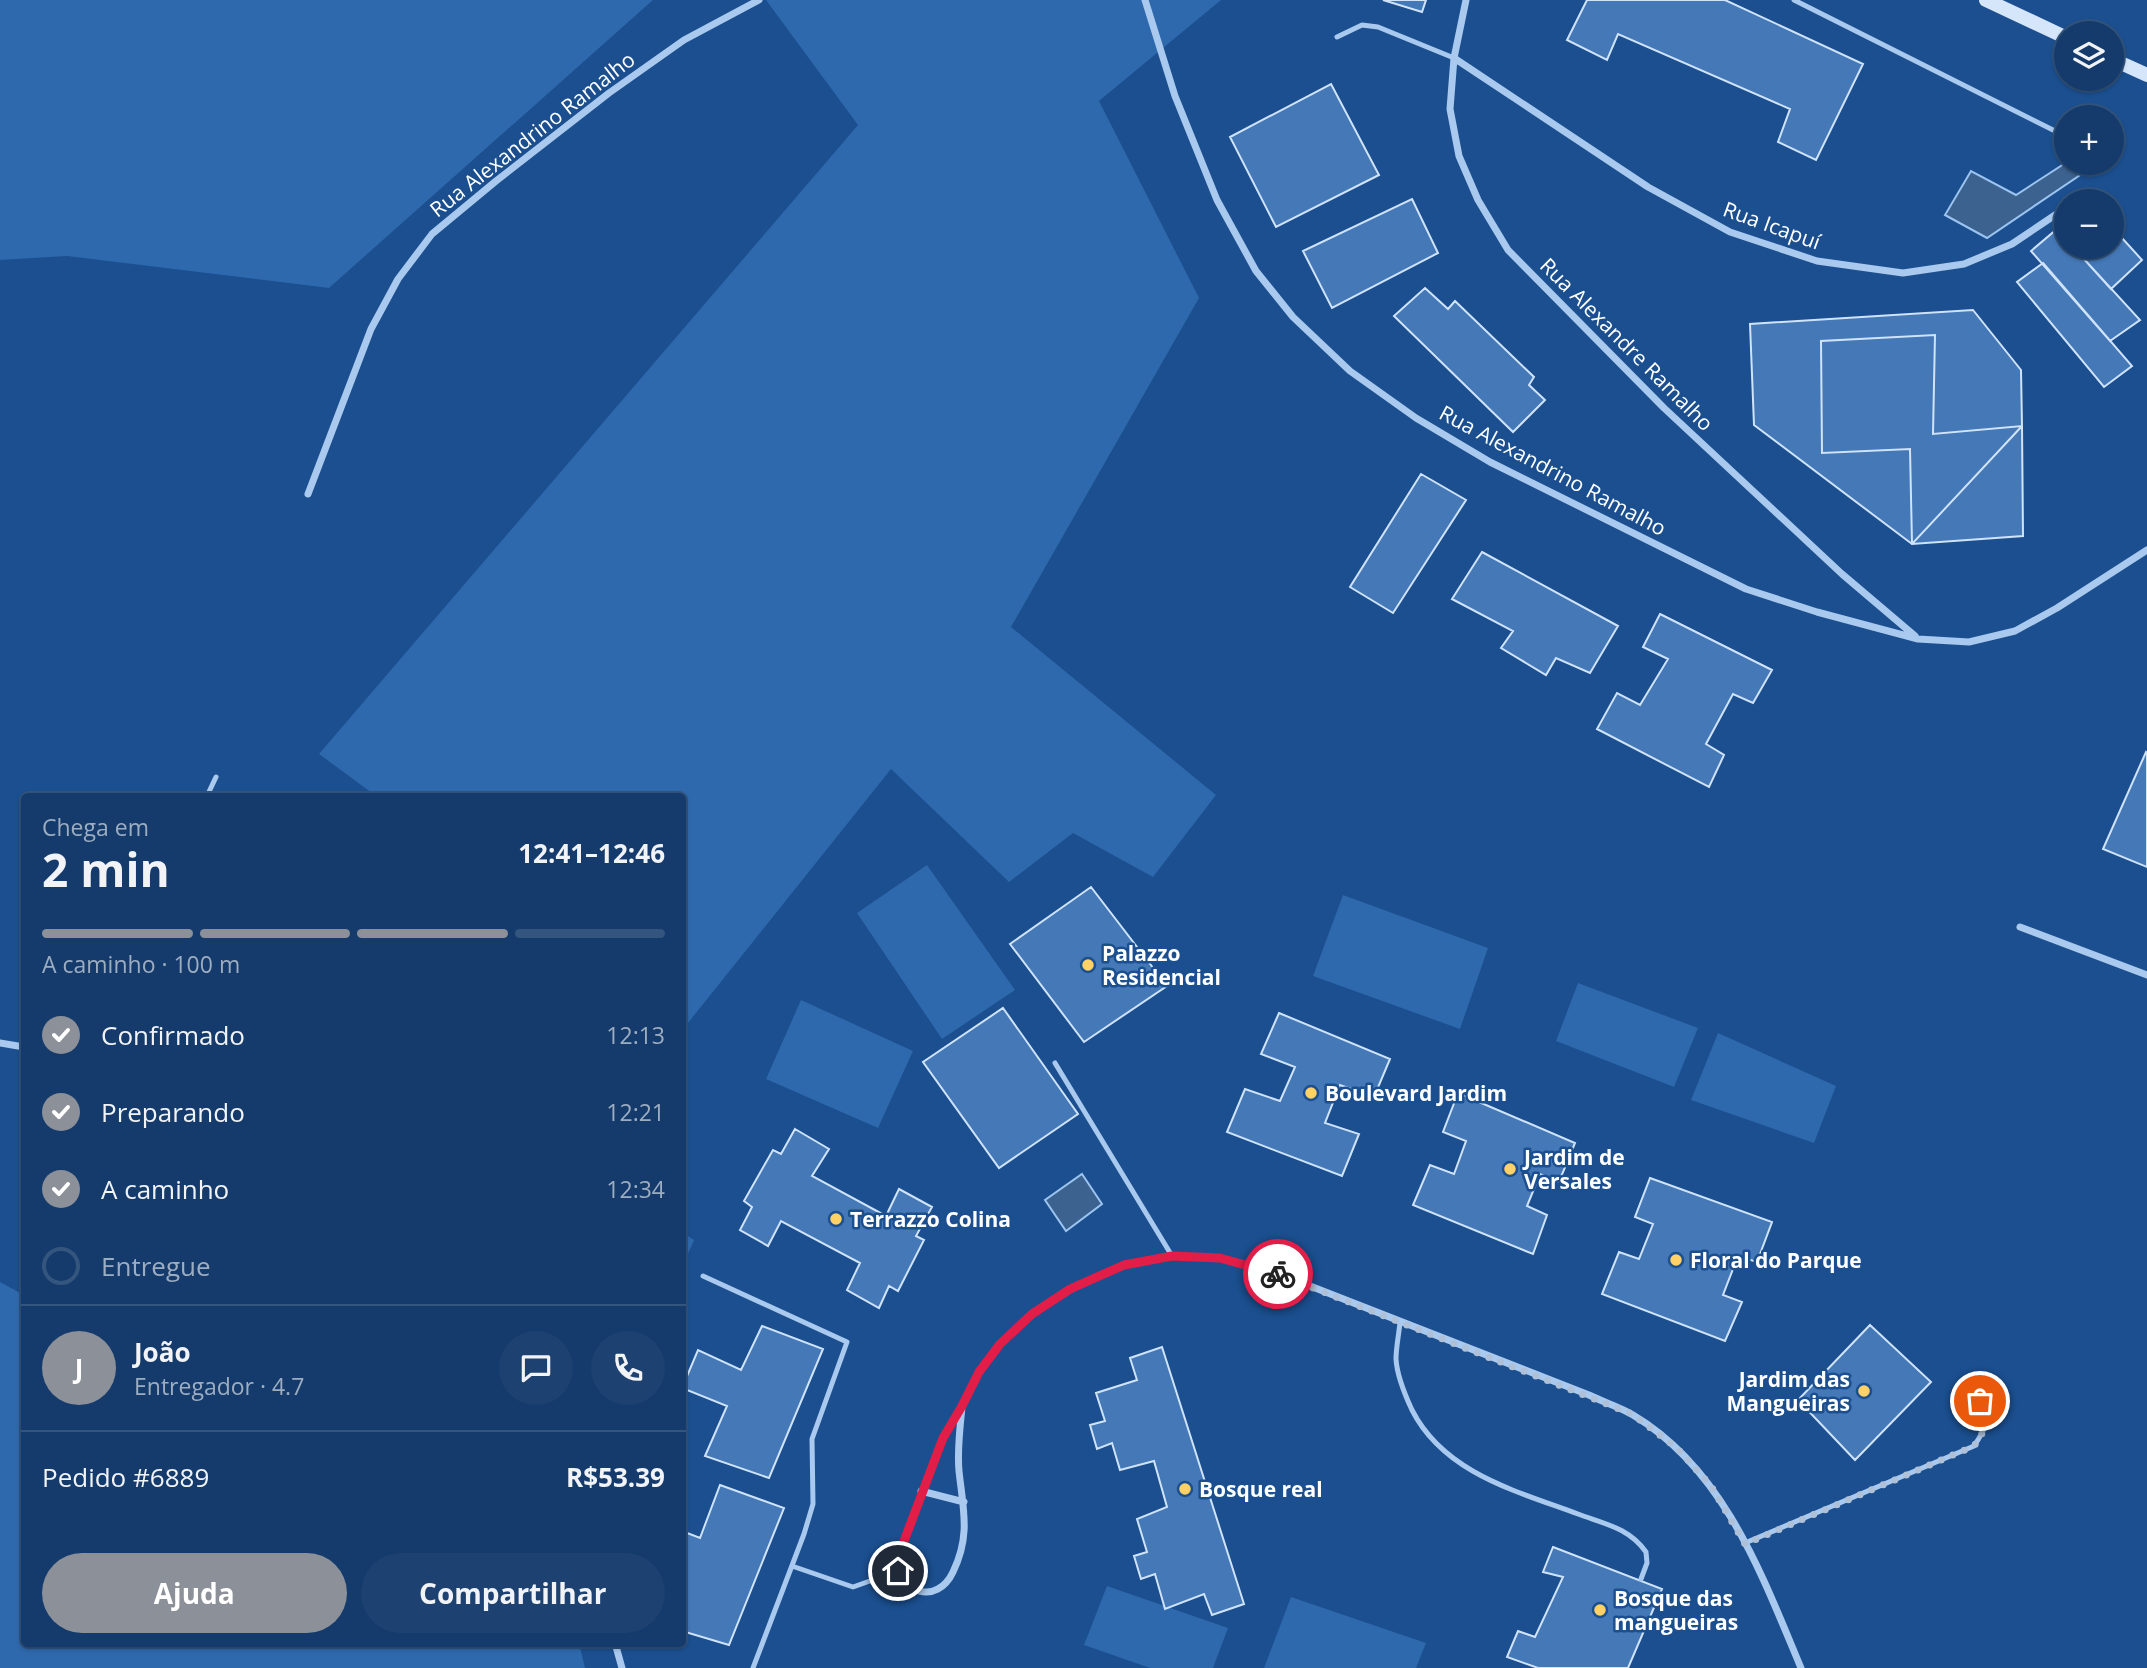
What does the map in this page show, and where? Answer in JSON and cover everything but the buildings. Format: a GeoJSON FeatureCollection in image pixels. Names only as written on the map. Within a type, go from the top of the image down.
{"type":"FeatureCollection","features":[{"type":"Feature","properties":{"kind":"street","name":"Rua Alexandrino Ramalho"},"geometry":{"type":"LineString","coordinates":[[308,494],[371,329],[398,279],[432,234],[620,85],[684,40],[759,0]]}},
{"type":"Feature","properties":{"kind":"street","name":"Rua Alexandrino Ramalho"},"geometry":{"type":"LineString","coordinates":[[1145,0],[1175,96],[1217,200],[1256,271],[1293,317],[1350,371],[1416,418],[1490,462],[1746,589],[1817,612],[1918,639],[1969,642],[2015,631],[2057,608],[2147,550]]}},
{"type":"Feature","properties":{"kind":"street","name":"Rua Alexandre Ramalho"},"geometry":{"type":"LineString","coordinates":[[1466,0],[1454,58],[1450,109],[1459,156],[1478,200],[1508,250],[1664,408],[1842,574],[1918,639]]}},
{"type":"Feature","properties":{"kind":"street"},"geometry":{"type":"LineString","coordinates":[[1986,0],[2054,32]]}},
{"type":"Feature","properties":{"kind":"street","name":"Rua Icapuí"},"geometry":{"type":"LineString","coordinates":[[1454,58],[1648,187],[1730,232],[1817,261],[1903,273],[1964,264],[2012,244],[2054,216]]}},
{"type":"Feature","properties":{"kind":"street"},"geometry":{"type":"LineString","coordinates":[[2124,64],[2147,75]]}},
{"type":"Feature","properties":{"kind":"street"},"geometry":{"type":"LineString","coordinates":[[2020,927],[2147,975]]}},
{"type":"Feature","properties":{"kind":"street"},"geometry":{"type":"LineString","coordinates":[[0,1043],[21,1046]]}},
{"type":"Feature","properties":{"kind":"street"},"geometry":{"type":"LineString","coordinates":[[962,1406],[958,1443],[965,1539],[953,1572],[945,1585],[930,1592],[917,1590],[905,1582],[898,1571],[898,1557],[943,1438],[979,1372],[1000,1344],[1032,1314],[1070,1289],[1124,1265],[1172,1256],[1220,1258],[1282,1275],[1632,1414],[1677,1448],[1711,1486],[1745,1544],[1772,1598],[1801,1668]]}},
{"type":"Feature","properties":{"kind":"street"},"geometry":{"type":"LineString","coordinates":[[921,1491],[964,1502]]}},
{"type":"Feature","properties":{"kind":"street"},"geometry":{"type":"LineString","coordinates":[[616,1647],[622,1668]]}},
{"type":"Feature","properties":{"kind":"lane"},"geometry":{"type":"LineString","coordinates":[[1794,0],[2054,130]]}},
{"type":"Feature","properties":{"kind":"lane"},"geometry":{"type":"LineString","coordinates":[[1337,37],[1362,25],[1378,27],[1454,58]]}},
{"type":"Feature","properties":{"kind":"lane"},"geometry":{"type":"LineString","coordinates":[[208,793],[216,777]]}},
{"type":"Feature","properties":{"kind":"lane"},"geometry":{"type":"LineString","coordinates":[[1055,1063],[1172,1256]]}},
{"type":"Feature","properties":{"kind":"lane"},"geometry":{"type":"LineString","coordinates":[[704,1276],[846,1342],[812,1438],[813,1504],[753,1668]]}},
{"type":"Feature","properties":{"kind":"lane"},"geometry":{"type":"LineString","coordinates":[[1400,1322],[1396,1359],[1405,1395],[1422,1429],[1443,1452],[1471,1471],[1515,1491],[1628,1532],[1646,1552],[1647,1563],[1642,1578]]}},
{"type":"Feature","properties":{"kind":"lane"},"geometry":{"type":"LineString","coordinates":[[1745,1544],[1974,1446],[1986,1430],[1986,1415],[1980,1401]]}},
{"type":"Feature","properties":{"kind":"lane"},"geometry":{"type":"LineString","coordinates":[[792,1566],[853,1587],[898,1571]]}},
{"type":"Feature","properties":{"kind":"shaded area"},"geometry":{"type":"Polygon","coordinates":[[[0,0],[653,0],[329,288],[67,256],[0,260],[0,0]]]}},
{"type":"Feature","properties":{"kind":"shaded area"},"geometry":{"type":"Polygon","coordinates":[[[766,0],[1221,0],[1099,101],[1199,298],[1011,627],[1216,795],[1153,877],[1073,833],[1009,882],[891,769],[686,1025],[686,793],[372,793],[319,754],[858,125],[766,0]]]}},
{"type":"Feature","properties":{"kind":"shaded area"},"geometry":{"type":"Polygon","coordinates":[[[2054,170],[2054,175],[2080,175],[2059,189],[2054,189],[2054,193],[1987,238],[1945,215],[1971,171],[2016,195],[2054,170]]]}},
{"type":"Feature","properties":{"kind":"shaded area"},"geometry":{"type":"Polygon","coordinates":[[[927,865],[1015,990],[942,1039],[857,913],[927,865]]]}},
{"type":"Feature","properties":{"kind":"shaded area"},"geometry":{"type":"Polygon","coordinates":[[[1343,895],[1488,948],[1460,1029],[1313,976],[1343,895]]]}},
{"type":"Feature","properties":{"kind":"shaded area"},"geometry":{"type":"Polygon","coordinates":[[[1578,983],[1698,1028],[1674,1087],[1556,1041],[1578,983]]]}},
{"type":"Feature","properties":{"kind":"shaded area"},"geometry":{"type":"Polygon","coordinates":[[[801,1000],[913,1051],[878,1128],[766,1079],[801,1000]]]}},
{"type":"Feature","properties":{"kind":"shaded area"},"geometry":{"type":"Polygon","coordinates":[[[1718,1033],[1836,1086],[1814,1143],[1691,1100],[1718,1033]]]}},
{"type":"Feature","properties":{"kind":"shaded area"},"geometry":{"type":"Polygon","coordinates":[[[1082,1174],[1102,1204],[1066,1231],[1045,1200],[1082,1174]]]}},
{"type":"Feature","properties":{"kind":"shaded area"},"geometry":{"type":"Polygon","coordinates":[[[686,1235],[694,1240],[686,1258],[686,1235]]]}},
{"type":"Feature","properties":{"kind":"shaded area"},"geometry":{"type":"Polygon","coordinates":[[[0,1282],[21,1293],[21,1647],[580,1647],[585,1668],[0,1668],[0,1282]]]}},
{"type":"Feature","properties":{"kind":"shaded area"},"geometry":{"type":"Polygon","coordinates":[[[1107,1586],[1228,1628],[1213,1668],[1150,1668],[1084,1645],[1107,1586]]]}},
{"type":"Feature","properties":{"kind":"shaded area"},"geometry":{"type":"Polygon","coordinates":[[[1291,1597],[1426,1643],[1416,1668],[1264,1668],[1291,1597]]]}},
{"type":"Feature","properties":{"kind":"way so far"},"geometry":{"type":"LineString","coordinates":[[1278,1274],[1632,1414],[1677,1448],[1711,1486],[1745,1544],[1974,1446],[1986,1430],[1986,1415],[1980,1401]]}},
{"type":"Feature","properties":{"kind":"place","name":"Palazzo Residencial"},"geometry":{"type":"Point","coordinates":[1088,965]}},
{"type":"Feature","properties":{"kind":"place","name":"Boulevard Jardim"},"geometry":{"type":"Point","coordinates":[1311,1093]}},
{"type":"Feature","properties":{"kind":"place","name":"Jardim de Versales"},"geometry":{"type":"Point","coordinates":[1510,1169]}},
{"type":"Feature","properties":{"kind":"place","name":"Terrazzo Colina"},"geometry":{"type":"Point","coordinates":[836,1219]}},
{"type":"Feature","properties":{"kind":"place","name":"Floral do Parque"},"geometry":{"type":"Point","coordinates":[1676,1260]}},
{"type":"Feature","properties":{"kind":"place","name":"Jardim das Mangueiras"},"geometry":{"type":"Point","coordinates":[1864,1391]}},
{"type":"Feature","properties":{"kind":"place","name":"Bosque real"},"geometry":{"type":"Point","coordinates":[1185,1489]}},
{"type":"Feature","properties":{"kind":"place","name":"Bosque das mangueiras"},"geometry":{"type":"Point","coordinates":[1600,1610]}},
{"type":"Feature","properties":{"kind":"route"},"geometry":{"type":"LineString","coordinates":[[898,1571],[898,1557],[943,1438],[979,1372],[1000,1344],[1032,1314],[1070,1289],[1124,1265],[1172,1256],[1220,1258],[1278,1274]]}}]}
